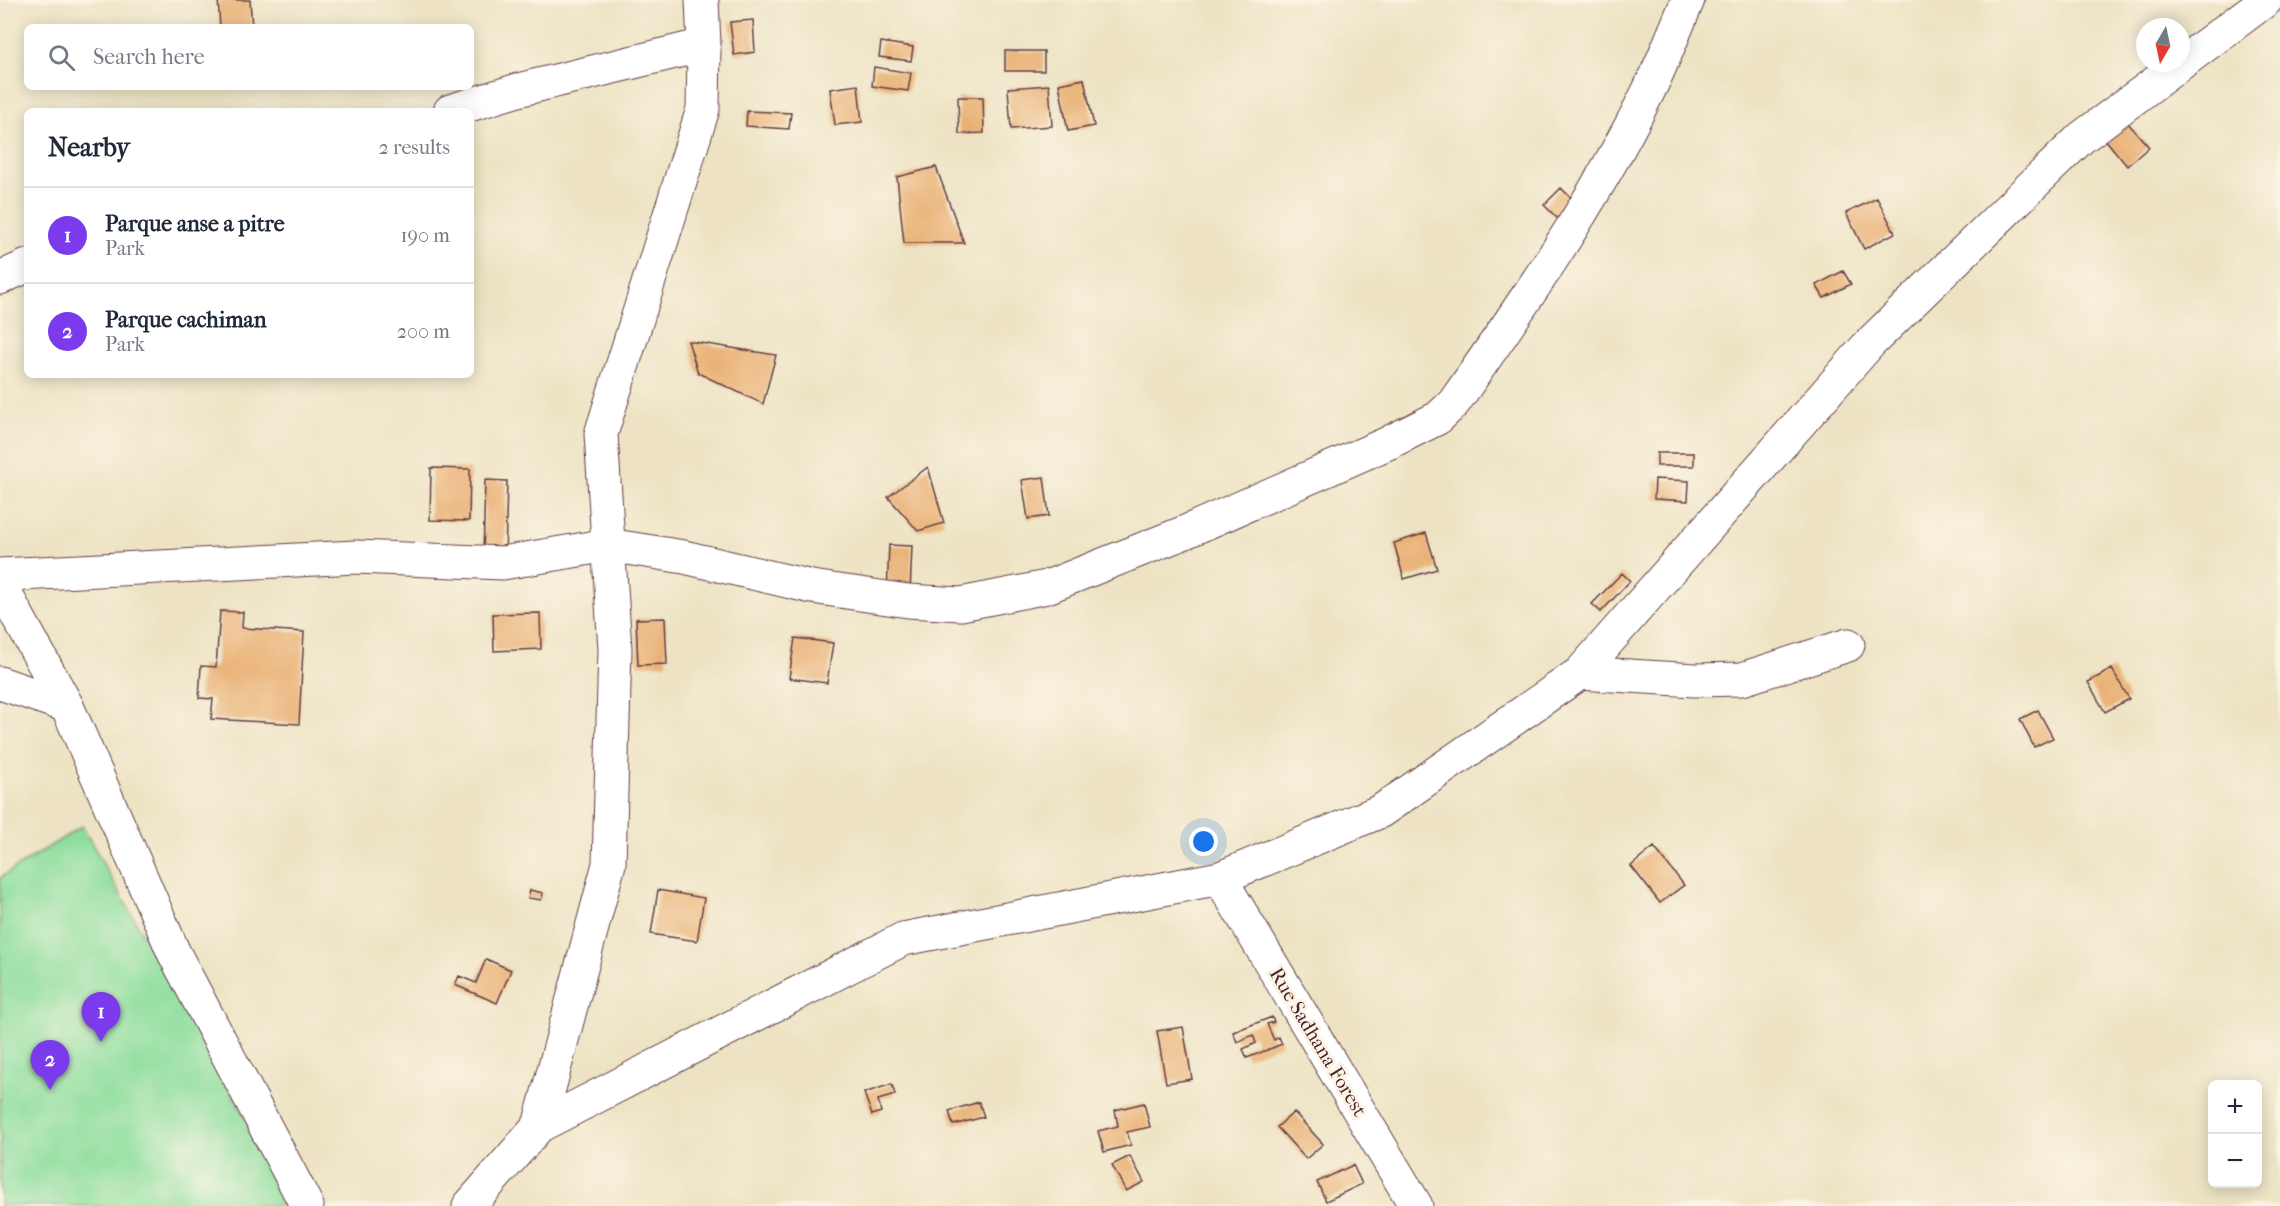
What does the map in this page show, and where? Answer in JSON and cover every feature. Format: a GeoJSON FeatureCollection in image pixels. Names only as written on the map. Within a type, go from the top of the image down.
{"type":"FeatureCollection","features":[{"type":"Feature","properties":{"kind":"street"},"geometry":{"type":"LineString","coordinates":[[539,1126],[609,864],[615,649],[601,434],[703,109],[702,0]]}},
{"type":"Feature","properties":{"kind":"street"},"geometry":{"type":"LineString","coordinates":[[0,574],[356,557],[503,563],[608,545],[684,557],[812,587],[908,601],[961,604],[1047,587],[1194,528],[1388,443],[1438,418],[1453,404],[1523,304],[1594,190],[1646,96],[1688,0]]}},
{"type":"Feature","properties":{"kind":"street"},"geometry":{"type":"LineString","coordinates":[[469,1206],[539,1126],[903,939],[1220,878],[1381,811],[1580,673],[1870,343],[2080,138],[2266,0]]}},
{"type":"Feature","properties":{"kind":"street"},"geometry":{"type":"LineString","coordinates":[[460,108],[519,90],[704,45]]}},
{"type":"Feature","properties":{"kind":"street"},"geometry":{"type":"LineString","coordinates":[[0,278],[24,267]]}},
{"type":"Feature","properties":{"kind":"street"},"geometry":{"type":"LineString","coordinates":[[0,584],[67,706],[174,953],[307,1206]]}},
{"type":"Feature","properties":{"kind":"street"},"geometry":{"type":"LineString","coordinates":[[1580,673],[1695,680],[1742,679],[1848,645]]}},
{"type":"Feature","properties":{"kind":"street"},"geometry":{"type":"LineString","coordinates":[[0,683],[67,706]]}},
{"type":"Feature","properties":{"kind":"street","name":"Rue Sadhana Forest"},"geometry":{"type":"LineString","coordinates":[[1220,878],[1416,1206]]}},
{"type":"Feature","properties":{"kind":"green space"},"geometry":{"type":"Polygon","coordinates":[[[82,826],[295,1206],[0,1206],[0,878],[82,826]]]}},
{"type":"Feature","properties":{"kind":"building"},"geometry":{"type":"Polygon","coordinates":[[[218,0],[250,0],[252,24],[220,24],[218,0]]]}},
{"type":"Feature","properties":{"kind":"building"},"geometry":{"type":"Polygon","coordinates":[[[753,20],[755,52],[734,55],[730,22],[753,20]]]}},
{"type":"Feature","properties":{"kind":"building"},"geometry":{"type":"Polygon","coordinates":[[[881,42],[913,47],[911,61],[879,57],[881,42]]]}},
{"type":"Feature","properties":{"kind":"building"},"geometry":{"type":"Polygon","coordinates":[[[1005,51],[1044,51],[1044,71],[1005,71],[1005,51]]]}},
{"type":"Feature","properties":{"kind":"building"},"geometry":{"type":"Polygon","coordinates":[[[874,67],[911,73],[908,91],[872,86],[874,67]]]}},
{"type":"Feature","properties":{"kind":"building"},"geometry":{"type":"Polygon","coordinates":[[[1084,79],[1094,126],[1068,131],[1059,84],[1084,79]]]}},
{"type":"Feature","properties":{"kind":"building"},"geometry":{"type":"Polygon","coordinates":[[[858,85],[862,122],[835,125],[830,89],[858,85]]]}},
{"type":"Feature","properties":{"kind":"building"},"geometry":{"type":"Polygon","coordinates":[[[1049,85],[1052,126],[1011,129],[1008,88],[1049,85]]]}},
{"type":"Feature","properties":{"kind":"building"},"geometry":{"type":"Polygon","coordinates":[[[958,97],[983,97],[984,133],[959,134],[958,97]]]}},
{"type":"Feature","properties":{"kind":"building"},"geometry":{"type":"Polygon","coordinates":[[[747,111],[791,113],[789,129],[746,126],[747,111]]]}},
{"type":"Feature","properties":{"kind":"building"},"geometry":{"type":"Polygon","coordinates":[[[2126,121],[2149,147],[2127,166],[2105,139],[2126,121]]]}},
{"type":"Feature","properties":{"kind":"building"},"geometry":{"type":"Polygon","coordinates":[[[936,167],[964,243],[904,243],[897,177],[936,167]]]}},
{"type":"Feature","properties":{"kind":"building"},"geometry":{"type":"Polygon","coordinates":[[[1561,188],[1575,202],[1558,219],[1544,205],[1561,188]]]}},
{"type":"Feature","properties":{"kind":"building"},"geometry":{"type":"Polygon","coordinates":[[[1877,198],[1895,233],[1864,249],[1846,213],[1877,198]]]}},
{"type":"Feature","properties":{"kind":"building"},"geometry":{"type":"Polygon","coordinates":[[[1843,271],[1851,284],[1824,298],[1816,285],[1843,271]]]}},
{"type":"Feature","properties":{"kind":"building"},"geometry":{"type":"Polygon","coordinates":[[[688,341],[776,355],[763,404],[698,373],[688,341]]]}},
{"type":"Feature","properties":{"kind":"building"},"geometry":{"type":"Polygon","coordinates":[[[1657,453],[1694,453],[1694,466],[1657,466],[1657,453]]]}},
{"type":"Feature","properties":{"kind":"building"},"geometry":{"type":"Polygon","coordinates":[[[928,467],[944,523],[918,531],[888,497],[928,467]]]}},
{"type":"Feature","properties":{"kind":"building"},"geometry":{"type":"Polygon","coordinates":[[[431,468],[470,469],[469,521],[430,520],[431,468]]]}},
{"type":"Feature","properties":{"kind":"building"},"geometry":{"type":"Polygon","coordinates":[[[1044,477],[1049,516],[1028,519],[1022,480],[1044,477]]]}},
{"type":"Feature","properties":{"kind":"building"},"geometry":{"type":"Polygon","coordinates":[[[1655,479],[1689,481],[1688,501],[1654,499],[1655,479]]]}},
{"type":"Feature","properties":{"kind":"building"},"geometry":{"type":"Polygon","coordinates":[[[485,480],[507,481],[505,559],[483,558],[485,480]]]}},
{"type":"Feature","properties":{"kind":"building"},"geometry":{"type":"Polygon","coordinates":[[[1426,533],[1437,569],[1404,579],[1394,543],[1426,533]]]}},
{"type":"Feature","properties":{"kind":"building"},"geometry":{"type":"Polygon","coordinates":[[[889,545],[912,546],[910,594],[887,593],[889,545]]]}},
{"type":"Feature","properties":{"kind":"building"},"geometry":{"type":"Polygon","coordinates":[[[1622,573],[1630,581],[1601,612],[1592,604],[1622,573]]]}},
{"type":"Feature","properties":{"kind":"building"},"geometry":{"type":"Polygon","coordinates":[[[220,611],[243,612],[242,628],[304,632],[299,724],[211,719],[213,699],[199,698],[201,666],[216,667],[220,611]]]}},
{"type":"Feature","properties":{"kind":"building"},"geometry":{"type":"Polygon","coordinates":[[[540,613],[541,649],[494,651],[493,614],[540,613]]]}},
{"type":"Feature","properties":{"kind":"building"},"geometry":{"type":"Polygon","coordinates":[[[665,618],[667,664],[638,665],[636,619],[665,618]]]}},
{"type":"Feature","properties":{"kind":"building"},"geometry":{"type":"Polygon","coordinates":[[[795,638],[833,643],[827,683],[789,678],[795,638]]]}},
{"type":"Feature","properties":{"kind":"building"},"geometry":{"type":"Polygon","coordinates":[[[2112,669],[2129,699],[2105,712],[2088,682],[2112,669]]]}},
{"type":"Feature","properties":{"kind":"building"},"geometry":{"type":"Polygon","coordinates":[[[2038,710],[2053,738],[2034,747],[2020,719],[2038,710]]]}},
{"type":"Feature","properties":{"kind":"building"},"geometry":{"type":"Polygon","coordinates":[[[1654,847],[1684,885],[1660,903],[1631,866],[1654,847]]]}},
{"type":"Feature","properties":{"kind":"building"},"geometry":{"type":"Polygon","coordinates":[[[530,890],[543,893],[541,900],[528,898],[530,890]]]}},
{"type":"Feature","properties":{"kind":"building"},"geometry":{"type":"Polygon","coordinates":[[[658,890],[704,898],[697,941],[651,934],[658,890]]]}},
{"type":"Feature","properties":{"kind":"building"},"geometry":{"type":"Polygon","coordinates":[[[486,959],[511,970],[497,1003],[455,985],[459,976],[476,983],[486,959]]]}},
{"type":"Feature","properties":{"kind":"building"},"geometry":{"type":"Polygon","coordinates":[[[1272,1017],[1274,1022],[1267,1024],[1274,1040],[1279,1037],[1282,1044],[1247,1058],[1243,1049],[1256,1043],[1253,1035],[1237,1042],[1233,1032],[1272,1017]]]}},
{"type":"Feature","properties":{"kind":"building"},"geometry":{"type":"Polygon","coordinates":[[[1183,1027],[1192,1079],[1166,1083],[1157,1031],[1183,1027]]]}},
{"type":"Feature","properties":{"kind":"building"},"geometry":{"type":"Polygon","coordinates":[[[892,1084],[895,1095],[878,1100],[881,1112],[872,1115],[864,1093],[892,1084]]]}},
{"type":"Feature","properties":{"kind":"building"},"geometry":{"type":"Polygon","coordinates":[[[979,1102],[984,1117],[953,1125],[949,1111],[979,1102]]]}},
{"type":"Feature","properties":{"kind":"building"},"geometry":{"type":"Polygon","coordinates":[[[1144,1103],[1150,1127],[1127,1132],[1131,1145],[1104,1152],[1098,1131],[1118,1126],[1115,1110],[1144,1103]]]}},
{"type":"Feature","properties":{"kind":"building"},"geometry":{"type":"Polygon","coordinates":[[[1294,1112],[1323,1144],[1306,1159],[1277,1127],[1294,1112]]]}},
{"type":"Feature","properties":{"kind":"building"},"geometry":{"type":"Polygon","coordinates":[[[1130,1156],[1144,1182],[1126,1191],[1112,1165],[1130,1156]]]}},
{"type":"Feature","properties":{"kind":"building"},"geometry":{"type":"Polygon","coordinates":[[[1353,1165],[1362,1184],[1326,1201],[1317,1182],[1353,1165]]]}},
{"type":"Feature","properties":{"kind":"place","name":"Parque anse a pitre"},"geometry":{"type":"Point","coordinates":[101,1042]}},
{"type":"Feature","properties":{"kind":"place","name":"Parque cachiman"},"geometry":{"type":"Point","coordinates":[50,1090]}}]}
